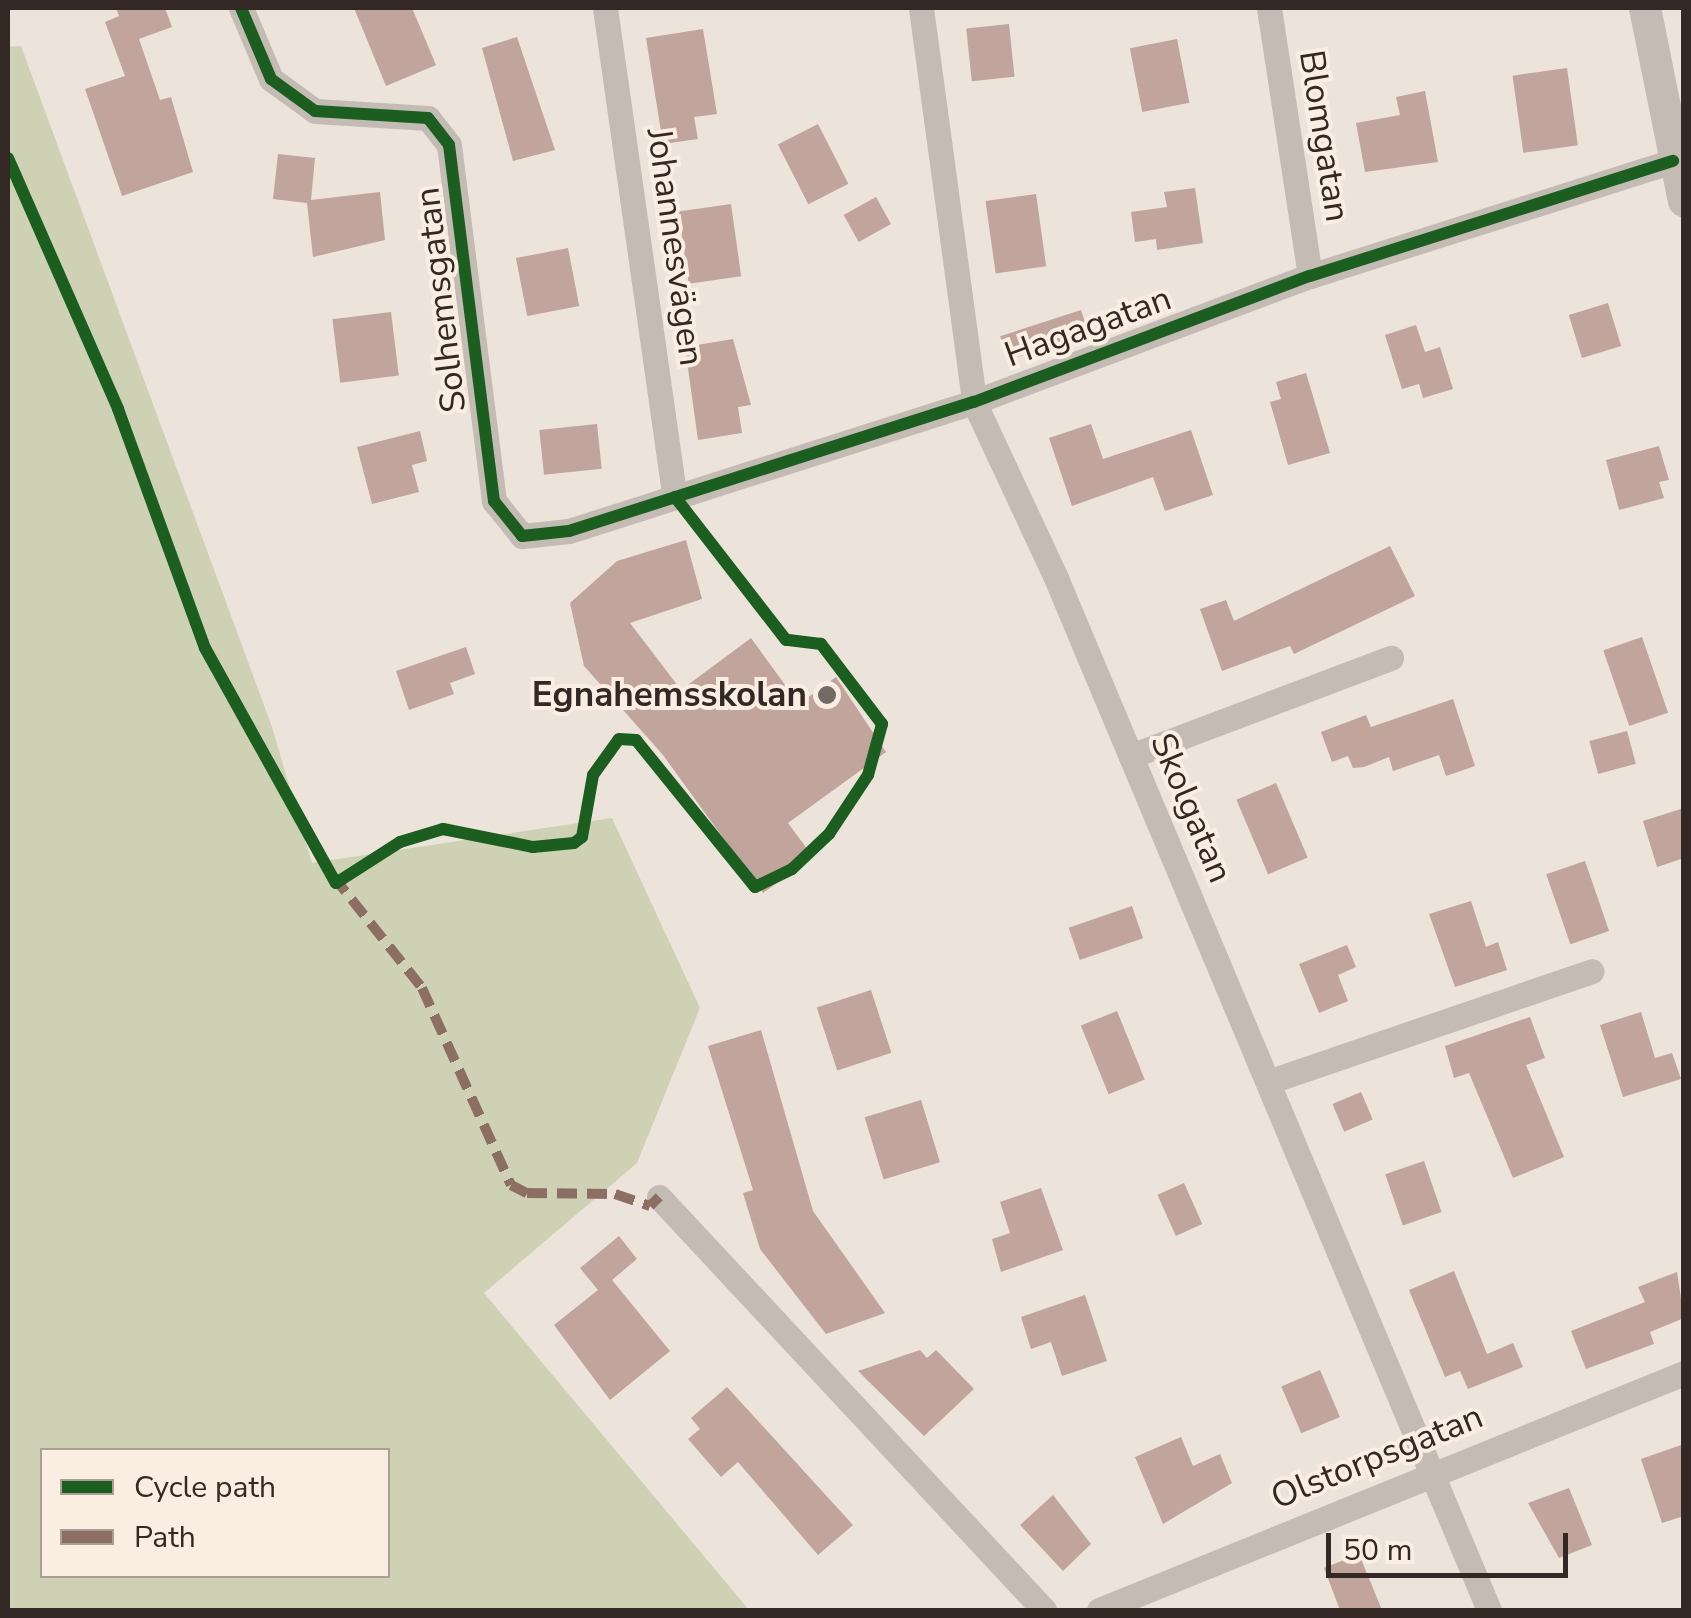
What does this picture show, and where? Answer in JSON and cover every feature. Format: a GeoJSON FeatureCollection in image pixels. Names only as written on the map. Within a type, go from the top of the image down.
{"type":"FeatureCollection","features":[{"type":"Feature","properties":{"kind":"street","name":"Solhemsgatan"},"geometry":{"type":"LineString","coordinates":[[241,8],[271,79],[316,111],[428,118],[450,145],[494,501],[522,536]]}},
{"type":"Feature","properties":{"kind":"street","name":"Johannesvägen"},"geometry":{"type":"LineString","coordinates":[[605,8],[675,497]]}},
{"type":"Feature","properties":{"kind":"street","name":"Skolgatan"},"geometry":{"type":"LineString","coordinates":[[921,8],[974,402],[1132,756],[1486,1609]]}},
{"type":"Feature","properties":{"kind":"street","name":"Blomgatan"},"geometry":{"type":"LineString","coordinates":[[1269,8],[1310,276]]}},
{"type":"Feature","properties":{"kind":"street"},"geometry":{"type":"LineString","coordinates":[[1645,8],[1673,162],[1684,201]]}},
{"type":"Feature","properties":{"kind":"street","name":"Hagagatan"},"geometry":{"type":"LineString","coordinates":[[522,536],[569,531],[974,402],[1310,276],[1673,162]]}},
{"type":"Feature","properties":{"kind":"street"},"geometry":{"type":"LineString","coordinates":[[1132,756],[1391,658]]}},
{"type":"Feature","properties":{"kind":"street"},"geometry":{"type":"LineString","coordinates":[[1268,1082],[1592,971]]}},
{"type":"Feature","properties":{"kind":"street"},"geometry":{"type":"LineString","coordinates":[[659,1197],[1044,1610]]}},
{"type":"Feature","properties":{"kind":"street","name":"Olstorpsgatan"},"geometry":{"type":"LineString","coordinates":[[1099,1610],[1430,1470],[1684,1373]]}},
{"type":"Feature","properties":{"kind":"green space"},"geometry":{"type":"Polygon","coordinates":[[[21,46],[272,727],[312,863],[612,818],[700,1008],[637,1163],[484,1293],[749,1610],[8,1610],[8,47],[21,46]]]}},
{"type":"Feature","properties":{"kind":"building"},"geometry":{"type":"Polygon","coordinates":[[[116,8],[165,8],[172,27],[139,39],[160,100],[171,97],[193,172],[122,196],[85,89],[125,76],[105,22],[119,16],[116,8]]]}},
{"type":"Feature","properties":{"kind":"building"},"geometry":{"type":"Polygon","coordinates":[[[354,8],[412,8],[436,65],[386,86],[354,8]]]}},
{"type":"Feature","properties":{"kind":"building"},"geometry":{"type":"Polygon","coordinates":[[[1009,24],[1015,77],[972,81],[966,28],[1009,24]]]}},
{"type":"Feature","properties":{"kind":"building"},"geometry":{"type":"Polygon","coordinates":[[[703,29],[717,114],[694,117],[698,139],[663,144],[646,38],[703,29]]]}},
{"type":"Feature","properties":{"kind":"building"},"geometry":{"type":"Polygon","coordinates":[[[517,37],[555,150],[513,161],[482,48],[517,37]]]}},
{"type":"Feature","properties":{"kind":"building"},"geometry":{"type":"Polygon","coordinates":[[[1177,39],[1189,103],[1142,112],[1130,48],[1177,39]]]}},
{"type":"Feature","properties":{"kind":"building"},"geometry":{"type":"Polygon","coordinates":[[[1567,68],[1578,145],[1523,153],[1513,76],[1567,68]]]}},
{"type":"Feature","properties":{"kind":"building"},"geometry":{"type":"Polygon","coordinates":[[[1425,91],[1438,162],[1365,172],[1356,123],[1400,115],[1396,97],[1425,91]]]}},
{"type":"Feature","properties":{"kind":"building"},"geometry":{"type":"Polygon","coordinates":[[[818,124],[848,184],[808,204],[778,144],[818,124]]]}},
{"type":"Feature","properties":{"kind":"building"},"geometry":{"type":"Polygon","coordinates":[[[278,154],[315,158],[311,200],[380,192],[385,240],[313,257],[307,203],[273,199],[278,154]]]}},
{"type":"Feature","properties":{"kind":"building"},"geometry":{"type":"Polygon","coordinates":[[[1195,188],[1203,243],[1157,250],[1156,239],[1135,242],[1131,212],[1167,207],[1164,192],[1195,188]]]}},
{"type":"Feature","properties":{"kind":"building"},"geometry":{"type":"Polygon","coordinates":[[[1036,194],[1046,266],[996,273],[985,201],[1036,194]]]}},
{"type":"Feature","properties":{"kind":"building"},"geometry":{"type":"Polygon","coordinates":[[[876,197],[891,224],[859,242],[844,215],[876,197]]]}},
{"type":"Feature","properties":{"kind":"building"},"geometry":{"type":"Polygon","coordinates":[[[731,204],[741,276],[689,284],[679,211],[731,204]]]}},
{"type":"Feature","properties":{"kind":"building"},"geometry":{"type":"Polygon","coordinates":[[[568,248],[579,306],[527,316],[516,258],[568,248]]]}},
{"type":"Feature","properties":{"kind":"building"},"geometry":{"type":"Polygon","coordinates":[[[1608,303],[1621,346],[1582,358],[1569,315],[1608,303]]]}},
{"type":"Feature","properties":{"kind":"building"},"geometry":{"type":"Polygon","coordinates":[[[1081,310],[1089,334],[1008,360],[1000,336],[1081,310]]]}},
{"type":"Feature","properties":{"kind":"building"},"geometry":{"type":"Polygon","coordinates":[[[391,312],[399,376],[340,383],[332,319],[391,312]]]}},
{"type":"Feature","properties":{"kind":"building"},"geometry":{"type":"Polygon","coordinates":[[[1416,325],[1425,352],[1440,347],[1453,389],[1423,398],[1419,384],[1402,389],[1385,335],[1416,325]]]}},
{"type":"Feature","properties":{"kind":"building"},"geometry":{"type":"Polygon","coordinates":[[[733,339],[751,405],[738,407],[742,433],[698,440],[685,347],[733,339]]]}},
{"type":"Feature","properties":{"kind":"building"},"geometry":{"type":"Polygon","coordinates":[[[1306,373],[1330,453],[1288,465],[1270,402],[1281,399],[1276,382],[1306,373]]]}},
{"type":"Feature","properties":{"kind":"building"},"geometry":{"type":"Polygon","coordinates":[[[597,424],[602,469],[544,475],[539,430],[597,424]]]}},
{"type":"Feature","properties":{"kind":"building"},"geometry":{"type":"Polygon","coordinates":[[[1091,424],[1103,459],[1191,430],[1213,495],[1165,511],[1153,477],[1072,506],[1049,438],[1091,424]]]}},
{"type":"Feature","properties":{"kind":"building"},"geometry":{"type":"Polygon","coordinates":[[[420,431],[427,461],[412,465],[419,492],[372,504],[357,447],[420,431]]]}},
{"type":"Feature","properties":{"kind":"building"},"geometry":{"type":"Polygon","coordinates":[[[1659,446],[1669,480],[1659,482],[1664,498],[1619,510],[1606,460],[1659,446]]]}},
{"type":"Feature","properties":{"kind":"building"},"geometry":{"type":"Polygon","coordinates":[[[686,540],[702,599],[630,623],[681,690],[751,638],[799,704],[836,677],[886,752],[788,823],[813,857],[763,893],[663,755],[584,666],[570,603],[617,561],[686,540]]]}},
{"type":"Feature","properties":{"kind":"building"},"geometry":{"type":"Polygon","coordinates":[[[1390,546],[1415,596],[1294,654],[1290,646],[1222,671],[1200,609],[1226,600],[1234,621],[1390,546]]]}},
{"type":"Feature","properties":{"kind":"building"},"geometry":{"type":"Polygon","coordinates":[[[1642,637],[1668,713],[1629,726],[1603,650],[1642,637]]]}},
{"type":"Feature","properties":{"kind":"building"},"geometry":{"type":"Polygon","coordinates":[[[466,647],[475,674],[450,683],[454,694],[409,710],[396,671],[466,647]]]}},
{"type":"Feature","properties":{"kind":"building"},"geometry":{"type":"Polygon","coordinates":[[[1453,699],[1475,766],[1446,776],[1439,755],[1393,771],[1389,757],[1353,768],[1348,756],[1332,762],[1321,732],[1366,715],[1371,727],[1453,699]]]}},
{"type":"Feature","properties":{"kind":"building"},"geometry":{"type":"Polygon","coordinates":[[[1627,731],[1636,764],[1598,774],[1589,741],[1627,731]]]}},
{"type":"Feature","properties":{"kind":"building"},"geometry":{"type":"Polygon","coordinates":[[[1276,783],[1308,858],[1268,874],[1236,800],[1276,783]]]}},
{"type":"Feature","properties":{"kind":"building"},"geometry":{"type":"Polygon","coordinates":[[[1684,808],[1684,858],[1657,867],[1643,821],[1684,808]]]}},
{"type":"Feature","properties":{"kind":"building"},"geometry":{"type":"Polygon","coordinates":[[[1585,861],[1609,931],[1570,944],[1546,874],[1585,861]]]}},
{"type":"Feature","properties":{"kind":"building"},"geometry":{"type":"Polygon","coordinates":[[[1471,901],[1486,947],[1498,942],[1507,970],[1455,987],[1429,914],[1471,901]]]}},
{"type":"Feature","properties":{"kind":"building"},"geometry":{"type":"Polygon","coordinates":[[[1132,906],[1143,938],[1080,960],[1069,928],[1132,906]]]}},
{"type":"Feature","properties":{"kind":"building"},"geometry":{"type":"Polygon","coordinates":[[[1347,945],[1356,967],[1338,975],[1348,1001],[1319,1013],[1299,964],[1347,945]]]}},
{"type":"Feature","properties":{"kind":"building"},"geometry":{"type":"Polygon","coordinates":[[[871,990],[891,1053],[837,1070],[817,1008],[871,990]]]}},
{"type":"Feature","properties":{"kind":"building"},"geometry":{"type":"Polygon","coordinates":[[[1117,1011],[1145,1080],[1109,1094],[1081,1026],[1117,1011]]]}},
{"type":"Feature","properties":{"kind":"building"},"geometry":{"type":"Polygon","coordinates":[[[1641,1012],[1655,1058],[1672,1053],[1681,1079],[1623,1097],[1600,1025],[1641,1012]]]}},
{"type":"Feature","properties":{"kind":"building"},"geometry":{"type":"Polygon","coordinates":[[[1530,1017],[1545,1058],[1526,1065],[1564,1157],[1513,1178],[1469,1073],[1454,1078],[1445,1046],[1530,1017]]]}},
{"type":"Feature","properties":{"kind":"building"},"geometry":{"type":"Polygon","coordinates":[[[761,1030],[813,1211],[885,1313],[826,1334],[760,1249],[743,1193],[753,1190],[708,1046],[761,1030]]]}},
{"type":"Feature","properties":{"kind":"building"},"geometry":{"type":"Polygon","coordinates":[[[1361,1092],[1373,1120],[1344,1132],[1332,1104],[1361,1092]]]}},
{"type":"Feature","properties":{"kind":"building"},"geometry":{"type":"Polygon","coordinates":[[[921,1100],[940,1162],[884,1179],[865,1117],[921,1100]]]}},
{"type":"Feature","properties":{"kind":"building"},"geometry":{"type":"Polygon","coordinates":[[[1424,1161],[1442,1212],[1403,1225],[1385,1174],[1424,1161]]]}},
{"type":"Feature","properties":{"kind":"building"},"geometry":{"type":"Polygon","coordinates":[[[1184,1183],[1202,1224],[1176,1236],[1158,1195],[1184,1183]]]}},
{"type":"Feature","properties":{"kind":"building"},"geometry":{"type":"Polygon","coordinates":[[[1041,1188],[1063,1250],[1001,1272],[992,1239],[1010,1233],[1000,1202],[1041,1188]]]}},
{"type":"Feature","properties":{"kind":"building"},"geometry":{"type":"Polygon","coordinates":[[[619,1236],[637,1259],[612,1280],[670,1351],[610,1400],[554,1325],[598,1290],[580,1268],[619,1236]]]}},
{"type":"Feature","properties":{"kind":"building"},"geometry":{"type":"Polygon","coordinates":[[[1454,1271],[1487,1354],[1513,1343],[1523,1367],[1468,1389],[1460,1371],[1445,1377],[1409,1290],[1454,1271]]]}},
{"type":"Feature","properties":{"kind":"building"},"geometry":{"type":"Polygon","coordinates":[[[1677,1272],[1684,1318],[1650,1332],[1654,1344],[1586,1369],[1571,1331],[1645,1302],[1638,1287],[1677,1272]]]}},
{"type":"Feature","properties":{"kind":"building"},"geometry":{"type":"Polygon","coordinates":[[[1085,1295],[1107,1361],[1062,1376],[1051,1342],[1031,1349],[1021,1317],[1085,1295]]]}},
{"type":"Feature","properties":{"kind":"building"},"geometry":{"type":"Polygon","coordinates":[[[920,1350],[927,1358],[936,1350],[974,1389],[924,1436],[858,1371],[920,1350]]]}},
{"type":"Feature","properties":{"kind":"building"},"geometry":{"type":"Polygon","coordinates":[[[1320,1370],[1340,1417],[1301,1433],[1281,1386],[1320,1370]]]}},
{"type":"Feature","properties":{"kind":"building"},"geometry":{"type":"Polygon","coordinates":[[[727,1387],[853,1525],[818,1555],[738,1462],[721,1477],[688,1439],[700,1429],[691,1418],[727,1387]]]}},
{"type":"Feature","properties":{"kind":"building"},"geometry":{"type":"Polygon","coordinates":[[[1181,1437],[1193,1466],[1220,1454],[1232,1483],[1163,1524],[1135,1457],[1181,1437]]]}},
{"type":"Feature","properties":{"kind":"building"},"geometry":{"type":"Polygon","coordinates":[[[1684,1444],[1684,1516],[1662,1523],[1641,1459],[1684,1444]]]}},
{"type":"Feature","properties":{"kind":"building"},"geometry":{"type":"Polygon","coordinates":[[[1569,1488],[1592,1545],[1559,1558],[1528,1503],[1569,1488]]]}},
{"type":"Feature","properties":{"kind":"building"},"geometry":{"type":"Polygon","coordinates":[[[1053,1495],[1091,1544],[1063,1571],[1020,1525],[1053,1495]]]}},
{"type":"Feature","properties":{"kind":"building"},"geometry":{"type":"Polygon","coordinates":[[[1359,1554],[1382,1610],[1340,1610],[1324,1568],[1359,1554]]]}},
{"type":"Feature","properties":{"kind":"marked path"},"geometry":{"type":"LineString","coordinates":[[333,876],[422,988],[511,1185],[527,1193],[615,1194],[650,1206],[659,1197]]}},
{"type":"Feature","properties":{"kind":"cycle path"},"geometry":{"type":"LineString","coordinates":[[241,8],[271,79],[315,111],[428,118],[449,145],[494,501],[522,536],[569,531],[974,402],[1310,276],[1673,161]]}},
{"type":"Feature","properties":{"kind":"cycle path"},"geometry":{"type":"LineString","coordinates":[[8,158],[118,409],[205,648],[336,883],[400,842],[443,829],[533,847],[574,843],[582,837],[593,775],[619,739],[636,740],[755,887],[792,869],[829,834],[868,775],[882,724],[821,644],[786,640],[675,497]]}},
{"type":"Feature","properties":{"kind":"place","name":"Egnahemsskolan"},"geometry":{"type":"Point","coordinates":[827,695]}}]}
